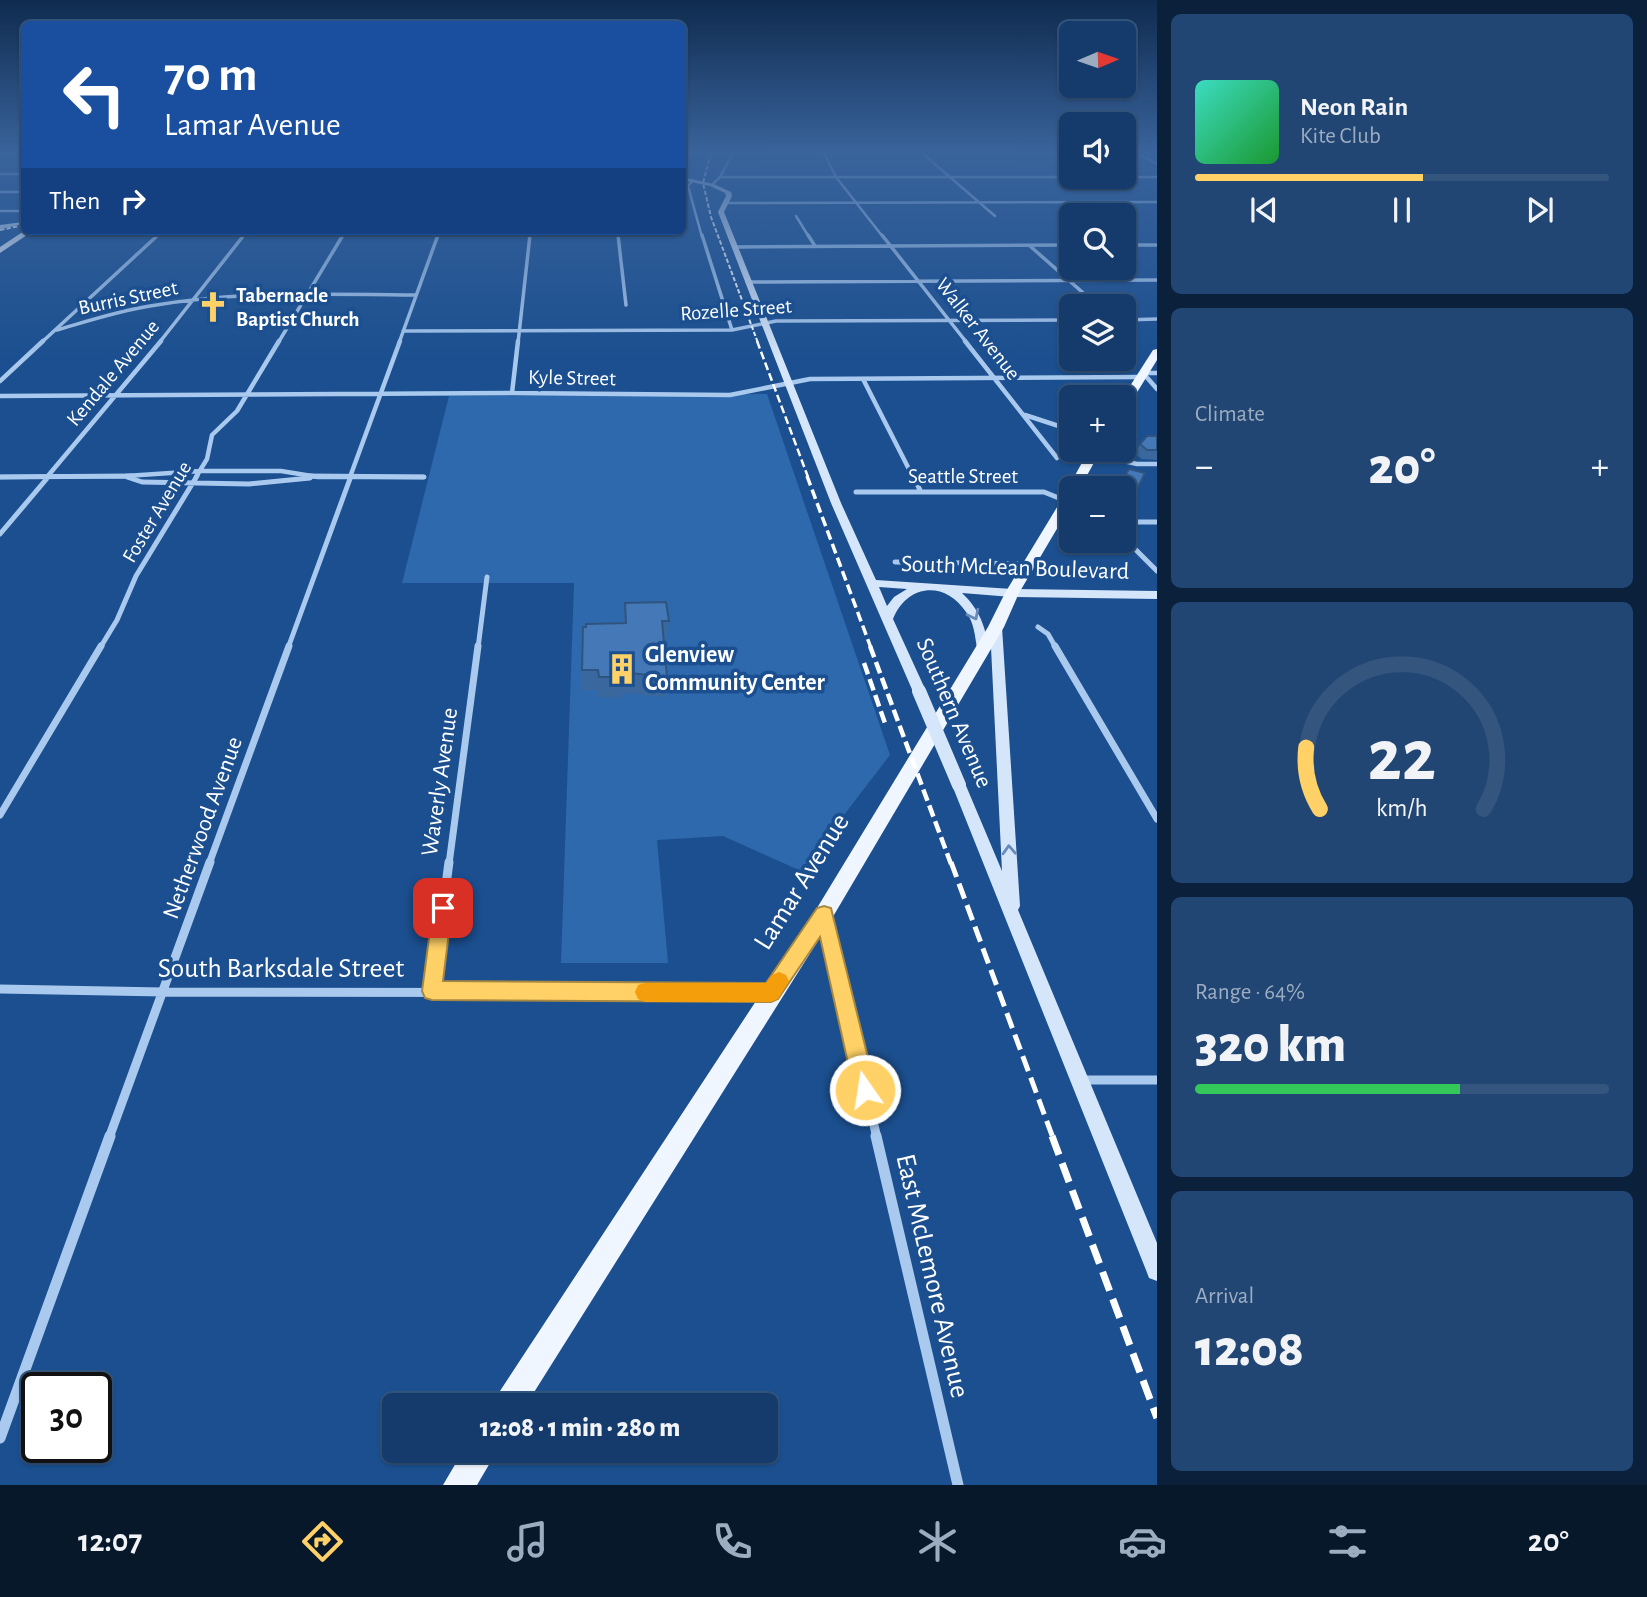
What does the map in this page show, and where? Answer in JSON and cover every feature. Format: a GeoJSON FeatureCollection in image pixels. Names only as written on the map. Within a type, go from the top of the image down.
{"type":"FeatureCollection","features":[{"type":"Feature","properties":{"kind":"main road"},"geometry":{"type":"LineString","coordinates":[[0,227],[21,222]]}},
{"type":"Feature","properties":{"kind":"main road","name":"Southern Avenue"},"geometry":{"type":"LineString","coordinates":[[725,222],[836,503],[959,785],[1157,1270]]}},
{"type":"Feature","properties":{"kind":"main road"},"geometry":{"type":"LineString","coordinates":[[0,237],[21,223]]}},
{"type":"Feature","properties":{"kind":"main road"},"geometry":{"type":"LineString","coordinates":[[0,251],[23,235]]}},
{"type":"Feature","properties":{"kind":"main road"},"geometry":{"type":"LineString","coordinates":[[1136,385],[1157,352]]}},
{"type":"Feature","properties":{"kind":"main road","name":"Lamar Avenue"},"geometry":{"type":"LineString","coordinates":[[517,1393],[824,914],[996,628],[1012,593],[1059,516]]}},
{"type":"Feature","properties":{"kind":"main road","name":"South McLean Boulevard"},"geometry":{"type":"LineString","coordinates":[[872,583],[1012,593],[1157,595]]}},
{"type":"Feature","properties":{"kind":"main road"},"geometry":{"type":"LineString","coordinates":[[887,619],[894,601],[907,592],[926,587]]}},
{"type":"Feature","properties":{"kind":"main road"},"geometry":{"type":"LineString","coordinates":[[951,589],[971,606],[979,618],[983,649]]}},
{"type":"Feature","properties":{"kind":"main road"},"geometry":{"type":"LineString","coordinates":[[996,628],[1013,918]]}},
{"type":"Feature","properties":{"kind":"main road"},"geometry":{"type":"LineString","coordinates":[[459,1485],[473,1463]]}},
{"type":"Feature","properties":{"kind":"street"},"geometry":{"type":"LineString","coordinates":[[698,222],[732,330]]}},
{"type":"Feature","properties":{"kind":"street"},"geometry":{"type":"LineString","coordinates":[[800,222],[815,246]]}},
{"type":"Feature","properties":{"kind":"street","name":"Walker Avenue"},"geometry":{"type":"LineString","coordinates":[[873,222],[1057,458]]}},
{"type":"Feature","properties":{"kind":"street"},"geometry":{"type":"LineString","coordinates":[[0,381],[159,235]]}},
{"type":"Feature","properties":{"kind":"street","name":"Kendale Avenue"},"geometry":{"type":"LineString","coordinates":[[0,534],[195,300],[244,235]]}},
{"type":"Feature","properties":{"kind":"street","name":"Foster Avenue"},"geometry":{"type":"LineString","coordinates":[[0,815],[117,620],[136,576],[200,471],[208,455],[212,435],[237,411],[344,235]]}},
{"type":"Feature","properties":{"kind":"street","name":"Netherwood Avenue"},"geometry":{"type":"LineString","coordinates":[[0,1438],[438,235]]}},
{"type":"Feature","properties":{"kind":"street"},"geometry":{"type":"LineString","coordinates":[[512,393],[530,235]]}},
{"type":"Feature","properties":{"kind":"street"},"geometry":{"type":"LineString","coordinates":[[617,235],[626,305]]}},
{"type":"Feature","properties":{"kind":"street"},"geometry":{"type":"LineString","coordinates":[[1029,245],[1084,294]]}},
{"type":"Feature","properties":{"kind":"street"},"geometry":{"type":"LineString","coordinates":[[734,247],[1059,245]]}},
{"type":"Feature","properties":{"kind":"street"},"geometry":{"type":"LineString","coordinates":[[1136,245],[1157,245]]}},
{"type":"Feature","properties":{"kind":"street"},"geometry":{"type":"LineString","coordinates":[[747,282],[1157,280]]}},
{"type":"Feature","properties":{"kind":"street","name":"Burris Street"},"geometry":{"type":"LineString","coordinates":[[57,330],[119,312],[195,300],[307,294],[416,295]]}},
{"type":"Feature","properties":{"kind":"street"},"geometry":{"type":"LineString","coordinates":[[1136,320],[1157,319]]}},
{"type":"Feature","properties":{"kind":"street","name":"Rozelle Street"},"geometry":{"type":"LineString","coordinates":[[403,331],[732,330],[776,321],[1059,320]]}},
{"type":"Feature","properties":{"kind":"street","name":"Kyle Street"},"geometry":{"type":"LineString","coordinates":[[0,396],[512,393],[730,395],[810,379],[1157,373]]}},
{"type":"Feature","properties":{"kind":"street"},"geometry":{"type":"LineString","coordinates":[[1142,375],[1157,389]]}},
{"type":"Feature","properties":{"kind":"street"},"geometry":{"type":"LineString","coordinates":[[863,379],[921,492]]}},
{"type":"Feature","properties":{"kind":"street"},"geometry":{"type":"LineString","coordinates":[[1025,415],[1059,426]]}},
{"type":"Feature","properties":{"kind":"street"},"geometry":{"type":"LineString","coordinates":[[1130,462],[1157,464]]}},
{"type":"Feature","properties":{"kind":"street"},"geometry":{"type":"LineString","coordinates":[[0,477],[281,471],[318,477]]}},
{"type":"Feature","properties":{"kind":"street"},"geometry":{"type":"LineString","coordinates":[[126,476],[142,482],[270,483],[318,477],[424,477]]}},
{"type":"Feature","properties":{"kind":"street","name":"Seattle Street"},"geometry":{"type":"LineString","coordinates":[[856,492],[1059,494]]}},
{"type":"Feature","properties":{"kind":"street"},"geometry":{"type":"LineString","coordinates":[[1136,522],[1157,522]]}},
{"type":"Feature","properties":{"kind":"street"},"geometry":{"type":"LineString","coordinates":[[1136,550],[1157,571]]}},
{"type":"Feature","properties":{"kind":"street","name":"South McLean Boulevard"},"geometry":{"type":"LineString","coordinates":[[895,562],[1030,564]]}},
{"type":"Feature","properties":{"kind":"street","name":"Waverly Avenue"},"geometry":{"type":"LineString","coordinates":[[432,991],[487,577]]}},
{"type":"Feature","properties":{"kind":"street"},"geometry":{"type":"LineString","coordinates":[[1038,627],[1048,634],[1157,819]]}},
{"type":"Feature","properties":{"kind":"street","name":"East McLemore Avenue"},"geometry":{"type":"LineString","coordinates":[[824,914],[958,1485]]}},
{"type":"Feature","properties":{"kind":"street","name":"South Barksdale Street"},"geometry":{"type":"LineString","coordinates":[[0,989],[163,992],[771,993]]}},
{"type":"Feature","properties":{"kind":"street"},"geometry":{"type":"LineString","coordinates":[[1079,1080],[1157,1080]]}},
{"type":"Feature","properties":{"kind":"shaded area"},"geometry":{"type":"Polygon","coordinates":[[[767,394],[890,755],[801,871],[723,836],[657,840],[668,963],[561,963],[574,583],[402,583],[449,396],[767,394]]]}},
{"type":"Feature","properties":{"kind":"building"},"geometry":{"type":"Polygon","coordinates":[[[1147,436],[1157,436],[1157,450],[1147,450],[1140,444],[1147,436]]]}},
{"type":"Feature","properties":{"kind":"building"},"geometry":{"type":"Polygon","coordinates":[[[1129,469],[1145,473],[1137,489],[1136,476],[1125,476],[1129,469]]]}},
{"type":"Feature","properties":{"kind":"building","name":"Glenview Community Center"},"geometry":{"type":"Polygon","coordinates":[[[666,602],[669,621],[662,621],[667,677],[622,672],[622,677],[599,677],[598,670],[582,670],[583,627],[586,627],[586,624],[626,623],[625,603],[666,602]]]}},
{"type":"Feature","properties":{"kind":"railway"},"geometry":{"type":"LineString","coordinates":[[713,222],[758,343]]}},
{"type":"Feature","properties":{"kind":"railway"},"geometry":{"type":"LineString","coordinates":[[0,230],[21,226]]}},
{"type":"Feature","properties":{"kind":"railway"},"geometry":{"type":"LineString","coordinates":[[757,341],[808,477]]}},
{"type":"Feature","properties":{"kind":"railway"},"geometry":{"type":"LineString","coordinates":[[807,476],[871,648]]}},
{"type":"Feature","properties":{"kind":"railway"},"geometry":{"type":"LineString","coordinates":[[870,646],[951,864]]}},
{"type":"Feature","properties":{"kind":"railway"},"geometry":{"type":"LineString","coordinates":[[864,663],[886,726]]}},
{"type":"Feature","properties":{"kind":"railway"},"geometry":{"type":"LineString","coordinates":[[951,862],[1053,1138]]}},
{"type":"Feature","properties":{"kind":"railway"},"geometry":{"type":"LineString","coordinates":[[1052,1136],[1157,1418]]}},
{"type":"Feature","properties":{"kind":"slow traffic"},"geometry":{"type":"LineString","coordinates":[[645,992],[771,993],[779,981]]}},
{"type":"Feature","properties":{"kind":"place","name":"Tabernacle Baptist Church"},"geometry":{"type":"Point","coordinates":[213,307]}},
{"type":"Feature","properties":{"kind":"place","name":"Glenview Community Center"},"geometry":{"type":"Point","coordinates":[622,669]}},
{"type":"Feature","properties":{"kind":"route"},"geometry":{"type":"LineString","coordinates":[[443,908],[432,991],[771,993],[824,914],[865,1090]]}}]}
